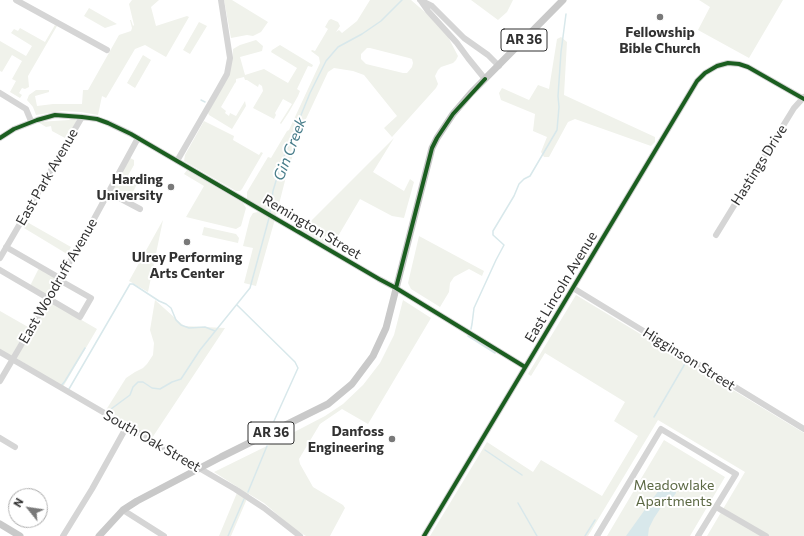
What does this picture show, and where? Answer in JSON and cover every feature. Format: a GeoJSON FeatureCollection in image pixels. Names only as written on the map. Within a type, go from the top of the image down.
{"type":"FeatureCollection","features":[{"type":"Feature","properties":{"kind":"main road","name":"AR 36"},"geometry":{"type":"LineString","coordinates":[[99,536],[122,510],[200,468],[328,404],[352,384],[377,349],[386,328],[432,148],[441,130],[453,114],[485,79],[563,0]]}},
{"type":"Feature","properties":{"kind":"main road"},"geometry":{"type":"LineString","coordinates":[[0,524],[20,536]]}},
{"type":"Feature","properties":{"kind":"street"},"geometry":{"type":"LineString","coordinates":[[16,0],[107,50]]}},
{"type":"Feature","properties":{"kind":"street"},"geometry":{"type":"LineString","coordinates":[[176,161],[227,74],[230,58],[221,0]]}},
{"type":"Feature","properties":{"kind":"street"},"geometry":{"type":"LineString","coordinates":[[421,1],[432,6],[464,38],[488,55],[499,66]]}},
{"type":"Feature","properties":{"kind":"street"},"geometry":{"type":"LineString","coordinates":[[421,1],[485,79]]}},
{"type":"Feature","properties":{"kind":"street","name":"East Lincoln Avenue"},"geometry":{"type":"LineString","coordinates":[[424,536],[698,81],[705,73],[717,66],[728,63],[739,64],[748,67],[804,98]]}},
{"type":"Feature","properties":{"kind":"street"},"geometry":{"type":"LineString","coordinates":[[0,93],[26,109],[31,121]]}},
{"type":"Feature","properties":{"kind":"street","name":"Hastings Drive"},"geometry":{"type":"LineString","coordinates":[[716,235],[794,108],[804,98]]}},
{"type":"Feature","properties":{"kind":"street","name":"Remington Street"},"geometry":{"type":"LineString","coordinates":[[0,138],[31,121],[55,115],[97,119],[108,123],[138,138],[396,288],[525,367]]}},
{"type":"Feature","properties":{"kind":"street","name":"East Park Avenue"},"geometry":{"type":"LineString","coordinates":[[0,258],[82,117]]}},
{"type":"Feature","properties":{"kind":"street","name":"East Woodruff Avenue"},"geometry":{"type":"LineString","coordinates":[[0,381],[60,279],[138,138]]}},
{"type":"Feature","properties":{"kind":"street"},"geometry":{"type":"LineString","coordinates":[[108,192],[140,209]]}},
{"type":"Feature","properties":{"kind":"street"},"geometry":{"type":"LineString","coordinates":[[0,270],[80,317],[91,298],[6,247]]}},
{"type":"Feature","properties":{"kind":"street","name":"Higginson Street"},"geometry":{"type":"LineString","coordinates":[[573,288],[804,429]]}},
{"type":"Feature","properties":{"kind":"street","name":"South Oak Street"},"geometry":{"type":"LineString","coordinates":[[0,352],[200,468],[264,508],[300,536]]}},
{"type":"Feature","properties":{"kind":"street"},"geometry":{"type":"LineString","coordinates":[[63,536],[92,489],[127,426]]}},
{"type":"Feature","properties":{"kind":"street"},"geometry":{"type":"LineString","coordinates":[[597,536],[661,429],[736,474],[698,536]]}},
{"type":"Feature","properties":{"kind":"street"},"geometry":{"type":"LineString","coordinates":[[0,438],[15,447]]}},
{"type":"Feature","properties":{"kind":"street"},"geometry":{"type":"LineString","coordinates":[[716,506],[766,536]]}},
{"type":"Feature","properties":{"kind":"street"},"geometry":{"type":"LineString","coordinates":[[122,510],[164,536]]}},
{"type":"Feature","properties":{"kind":"green space"},"geometry":{"type":"Polygon","coordinates":[[[132,0],[159,0],[151,7],[156,26],[187,16],[189,17],[166,57],[145,45],[135,49],[106,98],[102,96],[98,115],[62,111],[36,115],[33,107],[27,100],[29,95],[36,90],[49,90],[49,92],[35,96],[37,106],[53,104],[82,104],[83,90],[88,90],[119,35],[131,31],[132,28],[130,20],[133,26],[134,25],[129,4],[132,0]]]}},
{"type":"Feature","properties":{"kind":"green space"},"geometry":{"type":"Polygon","coordinates":[[[224,0],[232,0],[268,22],[261,32],[253,36],[247,35],[231,38],[224,0]]]}},
{"type":"Feature","properties":{"kind":"green space"},"geometry":{"type":"Polygon","coordinates":[[[370,0],[411,0],[446,33],[458,56],[453,63],[441,67],[438,70],[435,76],[438,84],[436,88],[392,137],[384,128],[397,116],[364,75],[353,71],[334,68],[328,72],[306,119],[288,169],[256,286],[244,283],[253,248],[243,246],[250,218],[253,213],[258,212],[262,214],[263,208],[247,199],[247,192],[268,157],[271,158],[289,130],[320,63],[319,57],[311,51],[315,51],[328,29],[325,27],[329,20],[331,19],[338,22],[340,26],[336,32],[339,30],[342,33],[357,21],[370,0]],[[367,48],[361,54],[361,59],[366,64],[403,73],[407,73],[412,67],[412,59],[367,48]]]}},
{"type":"Feature","properties":{"kind":"green space"},"geometry":{"type":"Polygon","coordinates":[[[471,0],[513,0],[507,12],[498,20],[471,0]]]}},
{"type":"Feature","properties":{"kind":"green space"},"geometry":{"type":"Polygon","coordinates":[[[699,0],[783,0],[749,58],[698,30],[710,7],[699,0]]]}},
{"type":"Feature","properties":{"kind":"green space"},"geometry":{"type":"Polygon","coordinates":[[[89,8],[117,24],[105,28],[84,16],[89,8]]]}},
{"type":"Feature","properties":{"kind":"green space"},"geometry":{"type":"Polygon","coordinates":[[[199,22],[207,26],[190,54],[183,50],[199,22]]]}},
{"type":"Feature","properties":{"kind":"green space"},"geometry":{"type":"Polygon","coordinates":[[[55,25],[57,26],[28,76],[29,87],[25,89],[22,88],[19,93],[22,95],[20,98],[10,92],[16,81],[12,79],[22,61],[12,55],[2,72],[0,71],[0,41],[26,56],[32,46],[11,33],[14,29],[18,31],[20,28],[45,42],[55,25]]]}},
{"type":"Feature","properties":{"kind":"green space"},"geometry":{"type":"Polygon","coordinates":[[[561,37],[567,42],[564,95],[655,137],[655,142],[651,146],[575,119],[568,122],[549,157],[544,157],[541,152],[547,137],[533,131],[535,114],[501,100],[499,93],[502,88],[529,100],[538,85],[549,89],[557,39],[561,37]]]}},
{"type":"Feature","properties":{"kind":"green space"},"geometry":{"type":"Polygon","coordinates":[[[256,40],[263,46],[262,51],[240,57],[245,75],[264,69],[288,83],[297,68],[271,52],[280,45],[313,65],[312,67],[308,66],[297,89],[300,91],[298,96],[281,124],[280,123],[292,104],[283,99],[275,113],[276,115],[274,119],[253,108],[263,91],[262,86],[259,84],[258,87],[245,80],[244,77],[236,79],[236,82],[221,107],[229,116],[230,113],[236,116],[245,101],[246,106],[232,129],[208,113],[232,61],[233,49],[256,40]]]}},
{"type":"Feature","properties":{"kind":"green space"},"geometry":{"type":"Polygon","coordinates":[[[143,55],[151,60],[135,88],[127,83],[143,55]]]}},
{"type":"Feature","properties":{"kind":"green space"},"geometry":{"type":"Polygon","coordinates":[[[75,119],[77,121],[65,138],[52,131],[51,126],[46,127],[38,122],[69,120],[75,119]]]}},
{"type":"Feature","properties":{"kind":"green space"},"geometry":{"type":"Polygon","coordinates":[[[204,121],[234,136],[233,140],[259,155],[261,152],[263,153],[240,191],[236,191],[184,161],[185,155],[204,121]]]}},
{"type":"Feature","properties":{"kind":"green space"},"geometry":{"type":"Polygon","coordinates":[[[394,138],[373,172],[404,191],[410,179],[414,182],[404,218],[392,216],[360,199],[331,248],[302,230],[394,138]]]}},
{"type":"Feature","properties":{"kind":"green space"},"geometry":{"type":"Polygon","coordinates":[[[130,158],[134,160],[134,165],[126,179],[132,182],[134,180],[138,182],[132,194],[124,199],[110,191],[130,158]]]}},
{"type":"Feature","properties":{"kind":"green space"},"geometry":{"type":"Polygon","coordinates":[[[187,170],[243,203],[246,208],[241,226],[236,229],[186,217],[204,186],[184,174],[187,170]]]}},
{"type":"Feature","properties":{"kind":"green space"},"geometry":{"type":"Polygon","coordinates":[[[163,220],[148,292],[129,281],[163,220]]]}},
{"type":"Feature","properties":{"kind":"green space"},"geometry":{"type":"Polygon","coordinates":[[[27,222],[71,247],[67,254],[24,228],[27,222]]]}},
{"type":"Feature","properties":{"kind":"green space"},"geometry":{"type":"Polygon","coordinates":[[[204,227],[236,234],[239,238],[238,243],[202,235],[204,227]]]}},
{"type":"Feature","properties":{"kind":"green space"},"geometry":{"type":"Polygon","coordinates":[[[419,236],[484,271],[482,276],[469,269],[454,277],[450,283],[449,292],[440,307],[411,289],[408,283],[419,236]]]}},
{"type":"Feature","properties":{"kind":"green space"},"geometry":{"type":"Polygon","coordinates":[[[39,268],[57,279],[47,296],[30,286],[39,268]]]}},
{"type":"Feature","properties":{"kind":"green space"},"geometry":{"type":"Polygon","coordinates":[[[576,295],[804,433],[804,536],[707,536],[745,472],[658,420],[588,536],[430,536],[487,442],[533,472],[541,460],[602,496],[638,436],[614,421],[625,402],[545,353],[531,376],[528,374],[576,295]]]}},
{"type":"Feature","properties":{"kind":"green space"},"geometry":{"type":"Polygon","coordinates":[[[155,300],[184,326],[225,328],[152,438],[106,410],[126,378],[143,368],[153,355],[154,343],[150,330],[155,300]]]}},
{"type":"Feature","properties":{"kind":"green space"},"geometry":{"type":"Polygon","coordinates":[[[403,300],[431,318],[368,424],[342,409],[320,424],[299,459],[300,464],[313,487],[343,505],[345,508],[330,536],[306,536],[293,528],[264,503],[249,494],[231,536],[219,536],[239,488],[214,472],[325,416],[343,404],[363,385],[380,363],[394,335],[403,300]]]}},
{"type":"Feature","properties":{"kind":"green space"},"geometry":{"type":"Polygon","coordinates":[[[49,301],[97,329],[63,387],[16,358],[49,301]]]}},
{"type":"Feature","properties":{"kind":"green space"},"geometry":{"type":"Polygon","coordinates":[[[0,311],[28,327],[11,357],[0,350],[0,311]]]}},
{"type":"Feature","properties":{"kind":"green space","name":"Meadowlake Apartments"},"geometry":{"type":"Polygon","coordinates":[[[664,440],[725,477],[690,536],[607,536],[664,440]]]}},
{"type":"Feature","properties":{"kind":"shaded area"},"geometry":{"type":"Polygon","coordinates":[[[665,484],[670,485],[675,489],[676,493],[662,506],[654,518],[649,528],[648,536],[626,536],[659,490],[665,484]]]}},
{"type":"Feature","properties":{"kind":"waterway","name":"Gin Creek"},"geometry":{"type":"LineString","coordinates":[[270,214],[273,191],[281,164],[310,93],[326,61],[338,47],[362,34],[381,21],[402,0]]}},
{"type":"Feature","properties":{"kind":"waterway"},"geometry":{"type":"LineString","coordinates":[[471,329],[474,308],[504,245],[493,235],[493,231],[514,196],[519,184],[530,176],[557,130],[561,52],[566,14]]}},
{"type":"Feature","properties":{"kind":"waterway"},"geometry":{"type":"LineString","coordinates":[[201,100],[205,102]]}},
{"type":"Feature","properties":{"kind":"waterway"},"geometry":{"type":"LineString","coordinates":[[107,412],[130,395],[133,387],[138,382],[143,382],[152,388],[160,389],[181,379],[200,350],[250,288],[269,218]]}},
{"type":"Feature","properties":{"kind":"waterway"},"geometry":{"type":"LineString","coordinates":[[69,389],[130,284],[133,284],[171,308],[176,320],[181,325],[189,328],[205,327],[215,331]]}},
{"type":"Feature","properties":{"kind":"waterway","name":"Gin Creek"},"geometry":{"type":"LineString","coordinates":[[237,305],[295,362],[298,368],[274,421]]}},
{"type":"Feature","properties":{"kind":"waterway"},"geometry":{"type":"LineString","coordinates":[[468,336],[495,353]]}},
{"type":"Feature","properties":{"kind":"waterway"},"geometry":{"type":"LineString","coordinates":[[61,386],[85,348]]}},
{"type":"Feature","properties":{"kind":"waterway"},"geometry":{"type":"LineString","coordinates":[[654,417],[686,362]]}},
{"type":"Feature","properties":{"kind":"waterway","name":"Gin Creek"},"geometry":{"type":"LineString","coordinates":[[248,492],[267,446]]}},
{"type":"Feature","properties":{"kind":"waterway"},"geometry":{"type":"LineString","coordinates":[[485,450],[522,475]]}},
{"type":"Feature","properties":{"kind":"waterway","name":"Gin Creek"},"geometry":{"type":"LineString","coordinates":[[228,536],[244,499]]}},
{"type":"Feature","properties":{"kind":"waterway"},"geometry":{"type":"LineString","coordinates":[[518,503],[537,536]]}},
{"type":"Feature","properties":{"kind":"waterway"},"geometry":{"type":"LineString","coordinates":[[585,536],[595,520]]}},
{"type":"Feature","properties":{"kind":"cycle path"},"geometry":{"type":"LineString","coordinates":[[424,536],[697,81],[705,73],[717,66],[728,63],[739,64],[748,67],[804,99]]}},
{"type":"Feature","properties":{"kind":"cycle path"},"geometry":{"type":"LineString","coordinates":[[396,288],[432,148],[453,114],[485,79]]}},
{"type":"Feature","properties":{"kind":"cycle path"},"geometry":{"type":"LineString","coordinates":[[0,138],[14,129],[55,115],[97,119],[108,123],[131,134],[396,288],[525,367]]}},
{"type":"Feature","properties":{"kind":"place","name":"Fellowship Bible Church"},"geometry":{"type":"Point","coordinates":[660,17]}},
{"type":"Feature","properties":{"kind":"place","name":"Harding University"},"geometry":{"type":"Point","coordinates":[171,187]}},
{"type":"Feature","properties":{"kind":"place","name":"Ulrey Performing Arts Center"},"geometry":{"type":"Point","coordinates":[187,242]}},
{"type":"Feature","properties":{"kind":"place","name":"Danfoss Engineering"},"geometry":{"type":"Point","coordinates":[392,439]}}]}
